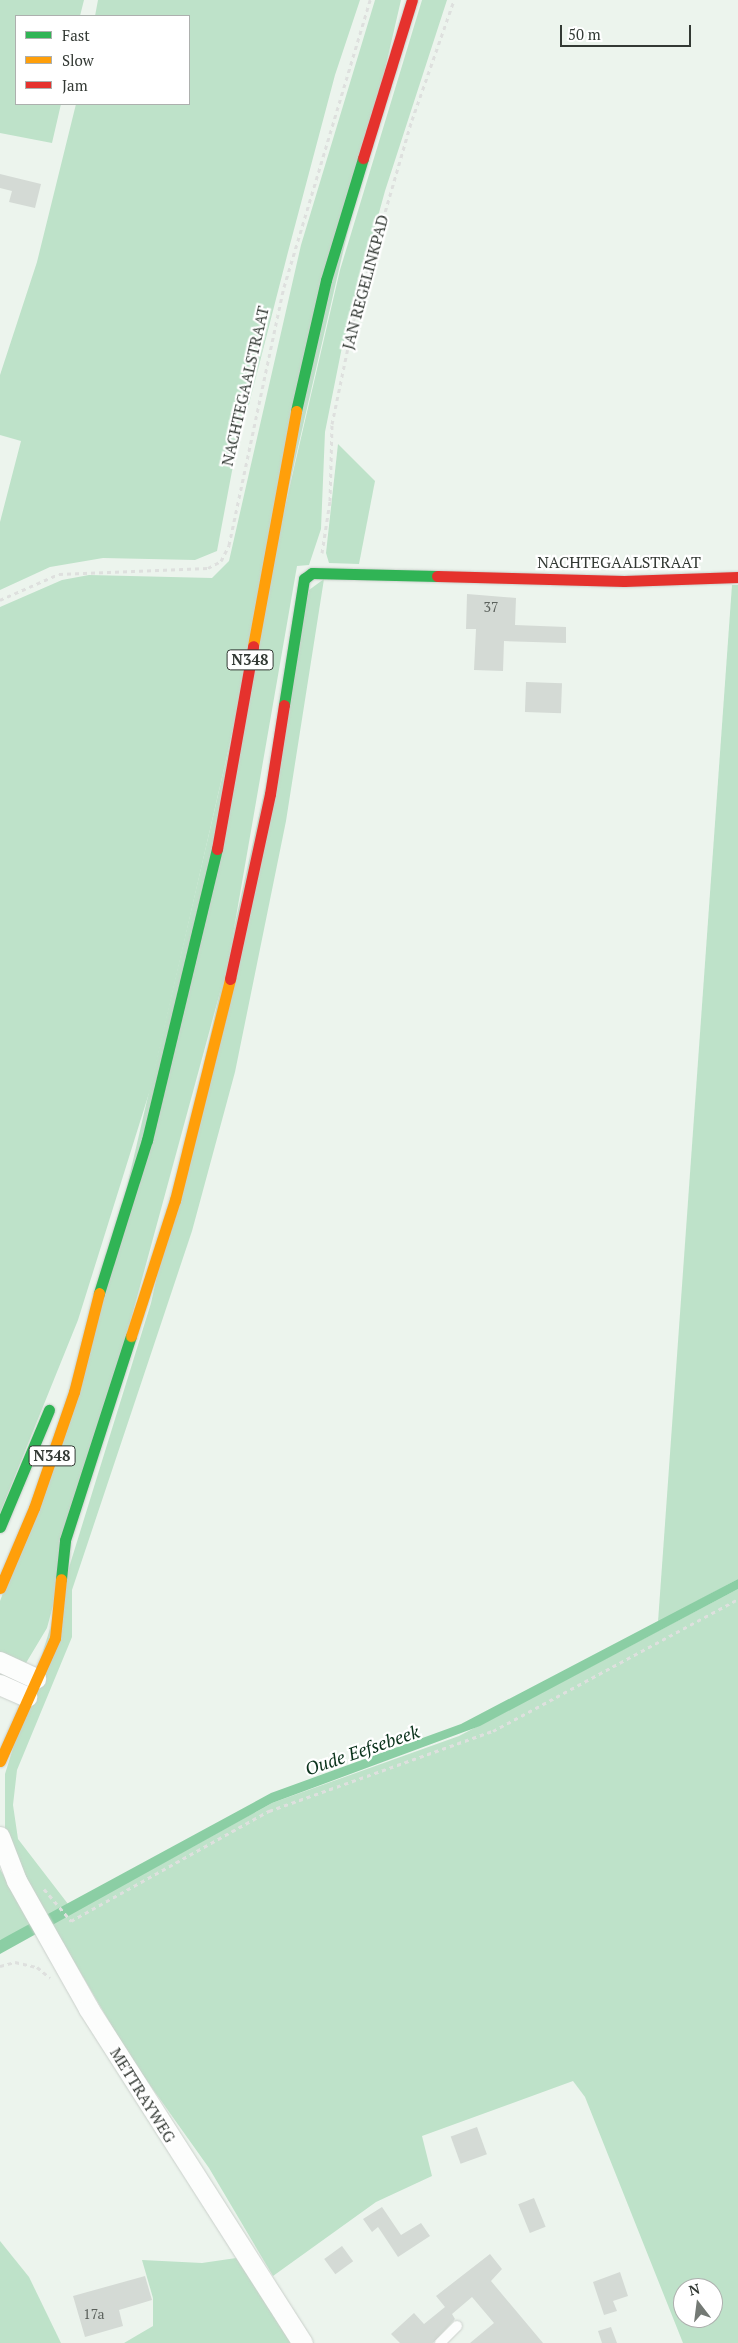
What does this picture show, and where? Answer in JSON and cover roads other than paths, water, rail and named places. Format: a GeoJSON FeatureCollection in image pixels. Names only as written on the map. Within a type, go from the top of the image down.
{"type":"FeatureCollection","features":[{"type":"Feature","properties":{"kind":"main road","name":"N348"},"geometry":{"type":"LineString","coordinates":[[0,1588],[34,1508],[74,1392],[90,1320],[147,1140],[204,912],[290,439],[326,280],[412,0]]}},
{"type":"Feature","properties":{"kind":"main road","name":"NACHTEGAALSTRAAT"},"geometry":{"type":"LineString","coordinates":[[36,1679],[55,1638],[65,1540],[175,1200],[209,1068],[261,840],[304,579],[319,573],[624,581],[738,577]]}},
{"type":"Feature","properties":{"kind":"main road","name":"N348"},"geometry":{"type":"LineString","coordinates":[[65,1372],[90,1320]]}},
{"type":"Feature","properties":{"kind":"main road","name":"N348"},"geometry":{"type":"LineString","coordinates":[[0,1527],[54,1400]]}},
{"type":"Feature","properties":{"kind":"main road"},"geometry":{"type":"LineString","coordinates":[[0,1761],[36,1679]]}},
{"type":"Feature","properties":{"kind":"street"},"geometry":{"type":"LineString","coordinates":[[0,1662],[36,1679]]}},
{"type":"Feature","properties":{"kind":"street"},"geometry":{"type":"LineString","coordinates":[[0,1685],[27,1697]]}},
{"type":"Feature","properties":{"kind":"street","name":"METTRAYWEG"},"geometry":{"type":"LineString","coordinates":[[0,1836],[6,1859],[41,1926],[303,2343]]}},
{"type":"Feature","properties":{"kind":"lane"},"geometry":{"type":"LineString","coordinates":[[440,2343],[457,2326]]}},
{"type":"Feature","properties":{"kind":"water label","name":"Oude Eefsebeek"},"geometry":{"type":"Point","coordinates":[362,1750]}}]}
